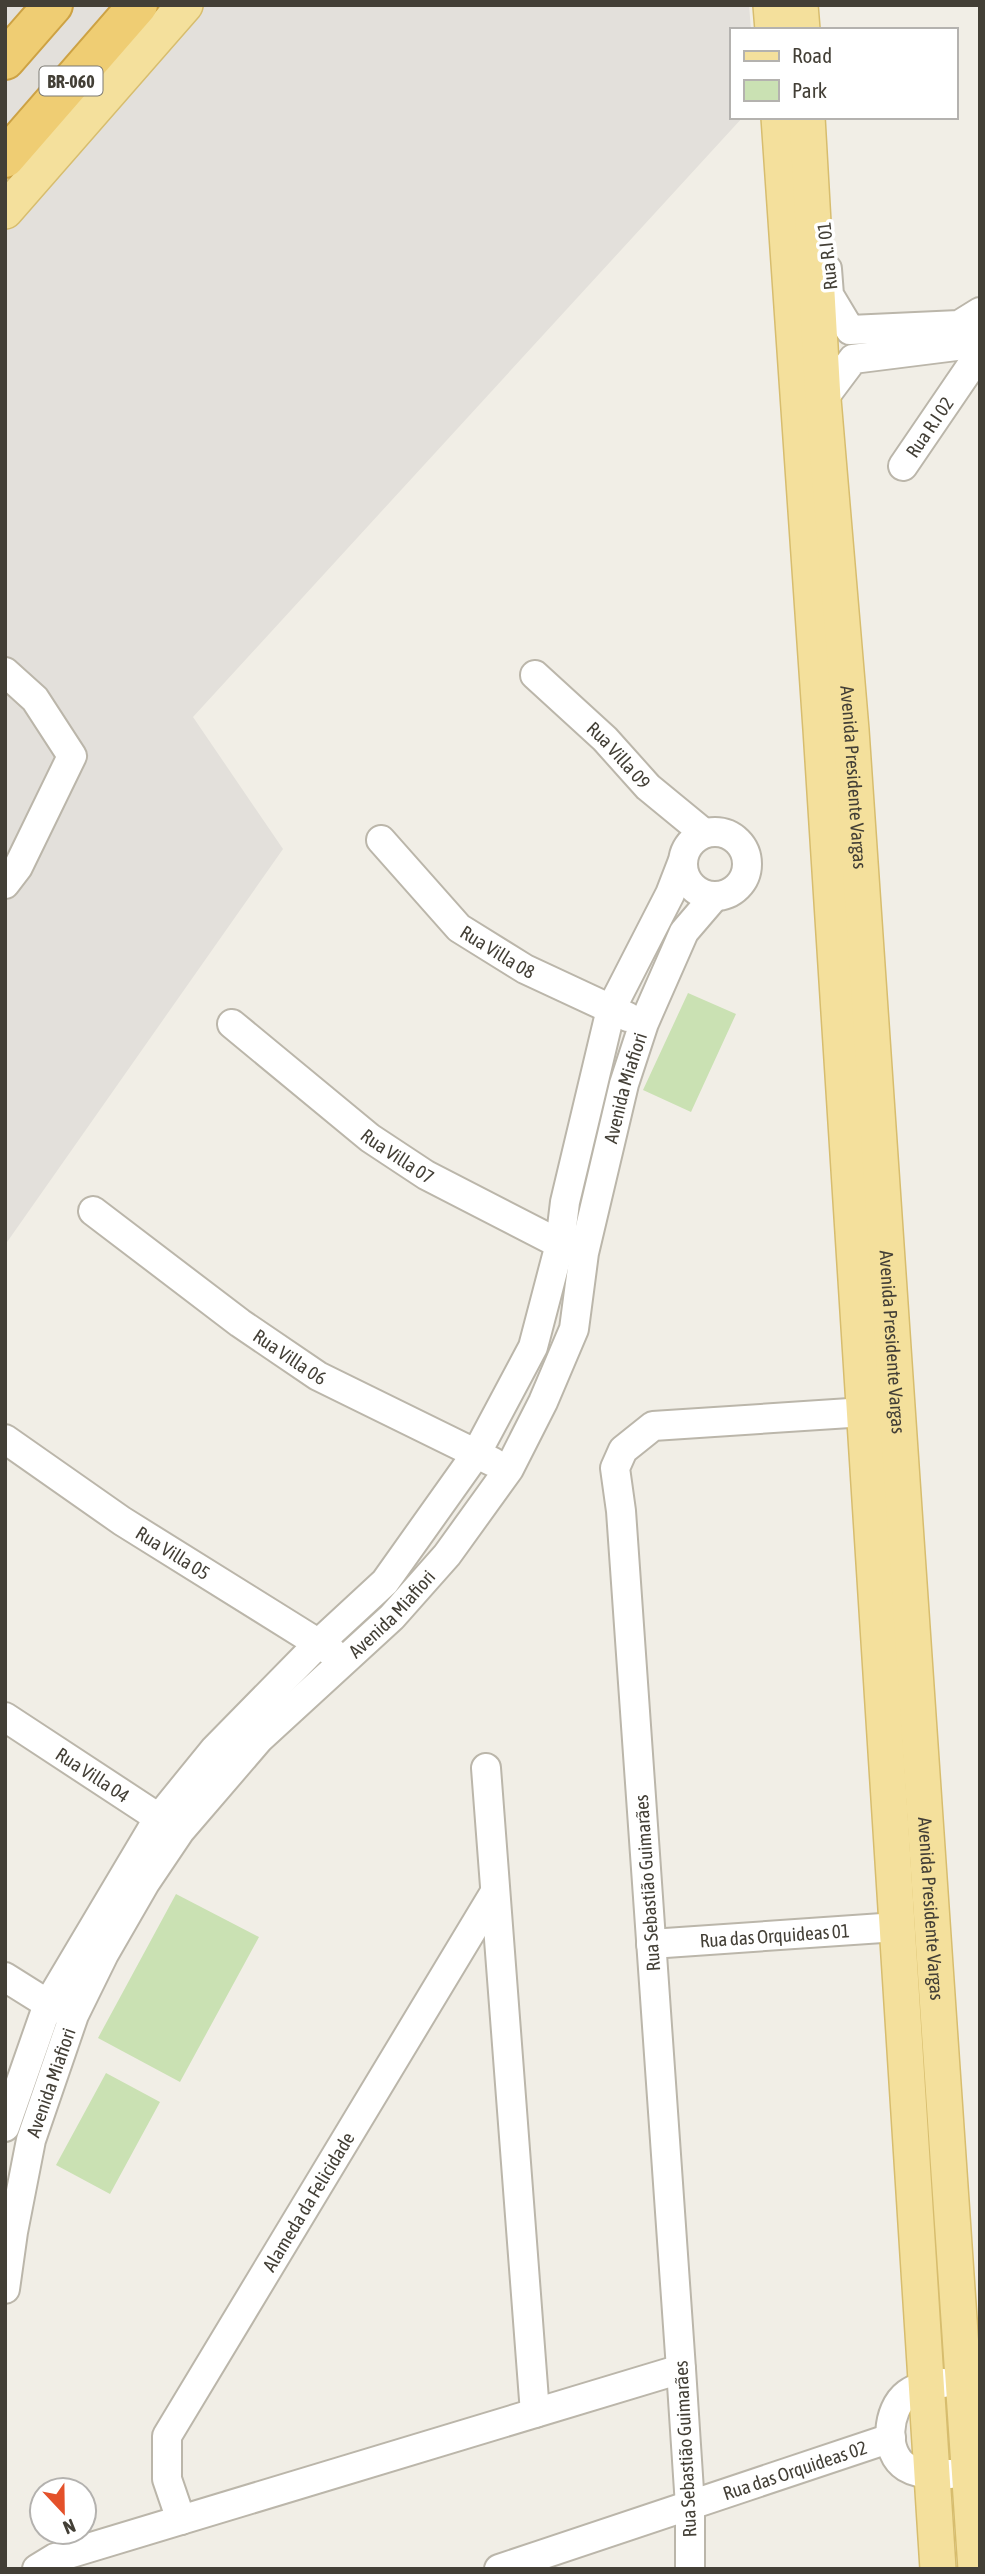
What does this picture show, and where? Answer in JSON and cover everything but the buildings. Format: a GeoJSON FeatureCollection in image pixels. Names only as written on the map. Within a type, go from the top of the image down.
{"type":"FeatureCollection","features":[{"type":"Feature","properties":{"kind":"highway"},"geometry":{"type":"LineString","coordinates":[[5,60],[53,5]]}},
{"type":"Feature","properties":{"kind":"highway","name":"BR-060"},"geometry":{"type":"LineString","coordinates":[[5,158],[138,5]]}},
{"type":"Feature","properties":{"kind":"main road"},"geometry":{"type":"LineString","coordinates":[[5,211],[185,5]]}},
{"type":"Feature","properties":{"kind":"main road"},"geometry":{"type":"LineString","coordinates":[[771,5],[773,28]]}},
{"type":"Feature","properties":{"kind":"main road"},"geometry":{"type":"LineString","coordinates":[[800,5],[802,28]]}},
{"type":"Feature","properties":{"kind":"main road","name":"Avenida Presidente Vargas"},"geometry":{"type":"LineString","coordinates":[[798,122],[851,730],[865,1412],[938,2569]]}},
{"type":"Feature","properties":{"kind":"main road","name":"Avenida Presidente Vargas"},"geometry":{"type":"LineString","coordinates":[[798,122],[857,1050],[976,2569]]}},
{"type":"Feature","properties":{"kind":"street","name":"Rua R.I 01"},"geometry":{"type":"LineString","coordinates":[[798,122],[818,145],[829,295],[850,330]]}},
{"type":"Feature","properties":{"kind":"street"},"geometry":{"type":"LineString","coordinates":[[823,399],[853,359],[850,330],[959,325],[980,312]]}},
{"type":"Feature","properties":{"kind":"street"},"geometry":{"type":"LineString","coordinates":[[853,359],[980,343]]}},
{"type":"Feature","properties":{"kind":"street","name":"Rua R.I 02"},"geometry":{"type":"LineString","coordinates":[[903,466],[980,353]]}},
{"type":"Feature","properties":{"kind":"street"},"geometry":{"type":"LineString","coordinates":[[5,672],[35,699],[72,756],[18,867],[5,884]]}},
{"type":"Feature","properties":{"kind":"street","name":"Rua Villa 09"},"geometry":{"type":"LineString","coordinates":[[535,675],[605,740],[648,787],[704,833]]}},
{"type":"Feature","properties":{"kind":"street"},"geometry":{"type":"LineString","coordinates":[[716,831],[729,835],[739,842],[746,853],[748,866],[745,878],[737,888],[726,895],[714,897],[701,894],[691,886],[684,875],[682,863],[685,850],[693,840],[704,833],[716,831]]}},
{"type":"Feature","properties":{"kind":"street","name":"Rua Villa 08"},"geometry":{"type":"LineString","coordinates":[[380,840],[459,928],[525,969],[644,1023]]}},
{"type":"Feature","properties":{"kind":"street","name":"Avenida Miafiori"},"geometry":{"type":"LineString","coordinates":[[5,2290],[9,2231],[31,2140],[74,2015],[104,1954],[145,1883],[169,1825],[392,1617],[447,1555],[509,1469],[543,1402],[574,1329],[572,1248],[565,1202],[611,1009],[670,894],[682,863]]}},
{"type":"Feature","properties":{"kind":"street","name":"Avenida Miafiori"},"geometry":{"type":"LineString","coordinates":[[5,2127],[48,2004],[169,1825],[214,1750],[319,1643],[385,1581],[476,1454],[533,1347],[572,1248],[644,1023],[684,932],[714,897]]}},
{"type":"Feature","properties":{"kind":"street","name":"Rua Villa 07"},"geometry":{"type":"LineString","coordinates":[[232,1024],[370,1138],[426,1175],[572,1248]]}},
{"type":"Feature","properties":{"kind":"street","name":"Rua Villa 06"},"geometry":{"type":"LineString","coordinates":[[93,1211],[240,1323],[318,1376],[509,1469]]}},
{"type":"Feature","properties":{"kind":"street","name":"Rua Sebastião Guimarães"},"geometry":{"type":"LineString","coordinates":[[690,2569],[690,2506],[681,2369],[621,1511],[615,1468],[624,1450],[653,1426],[865,1412]]}},
{"type":"Feature","properties":{"kind":"street","name":"Rua Villa 05"},"geometry":{"type":"LineString","coordinates":[[5,1438],[122,1521],[346,1661]]}},
{"type":"Feature","properties":{"kind":"street","name":"Rua Villa 04"},"geometry":{"type":"LineString","coordinates":[[5,1717],[169,1825]]}},
{"type":"Feature","properties":{"kind":"street"},"geometry":{"type":"LineString","coordinates":[[486,1768],[535,2413]]}},
{"type":"Feature","properties":{"kind":"street","name":"Alameda da Felicidade"},"geometry":{"type":"LineString","coordinates":[[181,2521],[167,2479],[167,2436],[495,1892]]}},
{"type":"Feature","properties":{"kind":"street","name":"Rua das Orquideas 01"},"geometry":{"type":"LineString","coordinates":[[651,1944],[897,1927]]}},
{"type":"Feature","properties":{"kind":"street"},"geometry":{"type":"LineString","coordinates":[[5,1977],[48,2004],[74,2015]]}},
{"type":"Feature","properties":{"kind":"street"},"geometry":{"type":"LineString","coordinates":[[37,2569],[55,2558],[681,2369]]}},
{"type":"Feature","properties":{"kind":"street"},"geometry":{"type":"LineString","coordinates":[[963,2380],[926,2385],[904,2396],[891,2421],[891,2438],[898,2458],[906,2467],[932,2475],[969,2473]]}},
{"type":"Feature","properties":{"kind":"street","name":"Rua das Orquideas 02"},"geometry":{"type":"LineString","coordinates":[[499,2569],[891,2438]]}},
{"type":"Feature","properties":{"kind":"shaded area"},"geometry":{"type":"Polygon","coordinates":[[[5,5],[749,5],[751,28],[730,28],[730,119],[741,119],[193,717],[283,849],[5,1245],[5,5]]]}},
{"type":"Feature","properties":{"kind":"green space"},"geometry":{"type":"Polygon","coordinates":[[[688,993],[736,1014],[691,1112],[643,1090],[688,993]]]}},
{"type":"Feature","properties":{"kind":"green space"},"geometry":{"type":"Polygon","coordinates":[[[176,1894],[259,1937],[180,2082],[98,2038],[176,1894]]]}},
{"type":"Feature","properties":{"kind":"green space"},"geometry":{"type":"Polygon","coordinates":[[[106,2073],[160,2102],[110,2194],[56,2165],[106,2073]]]}}]}
